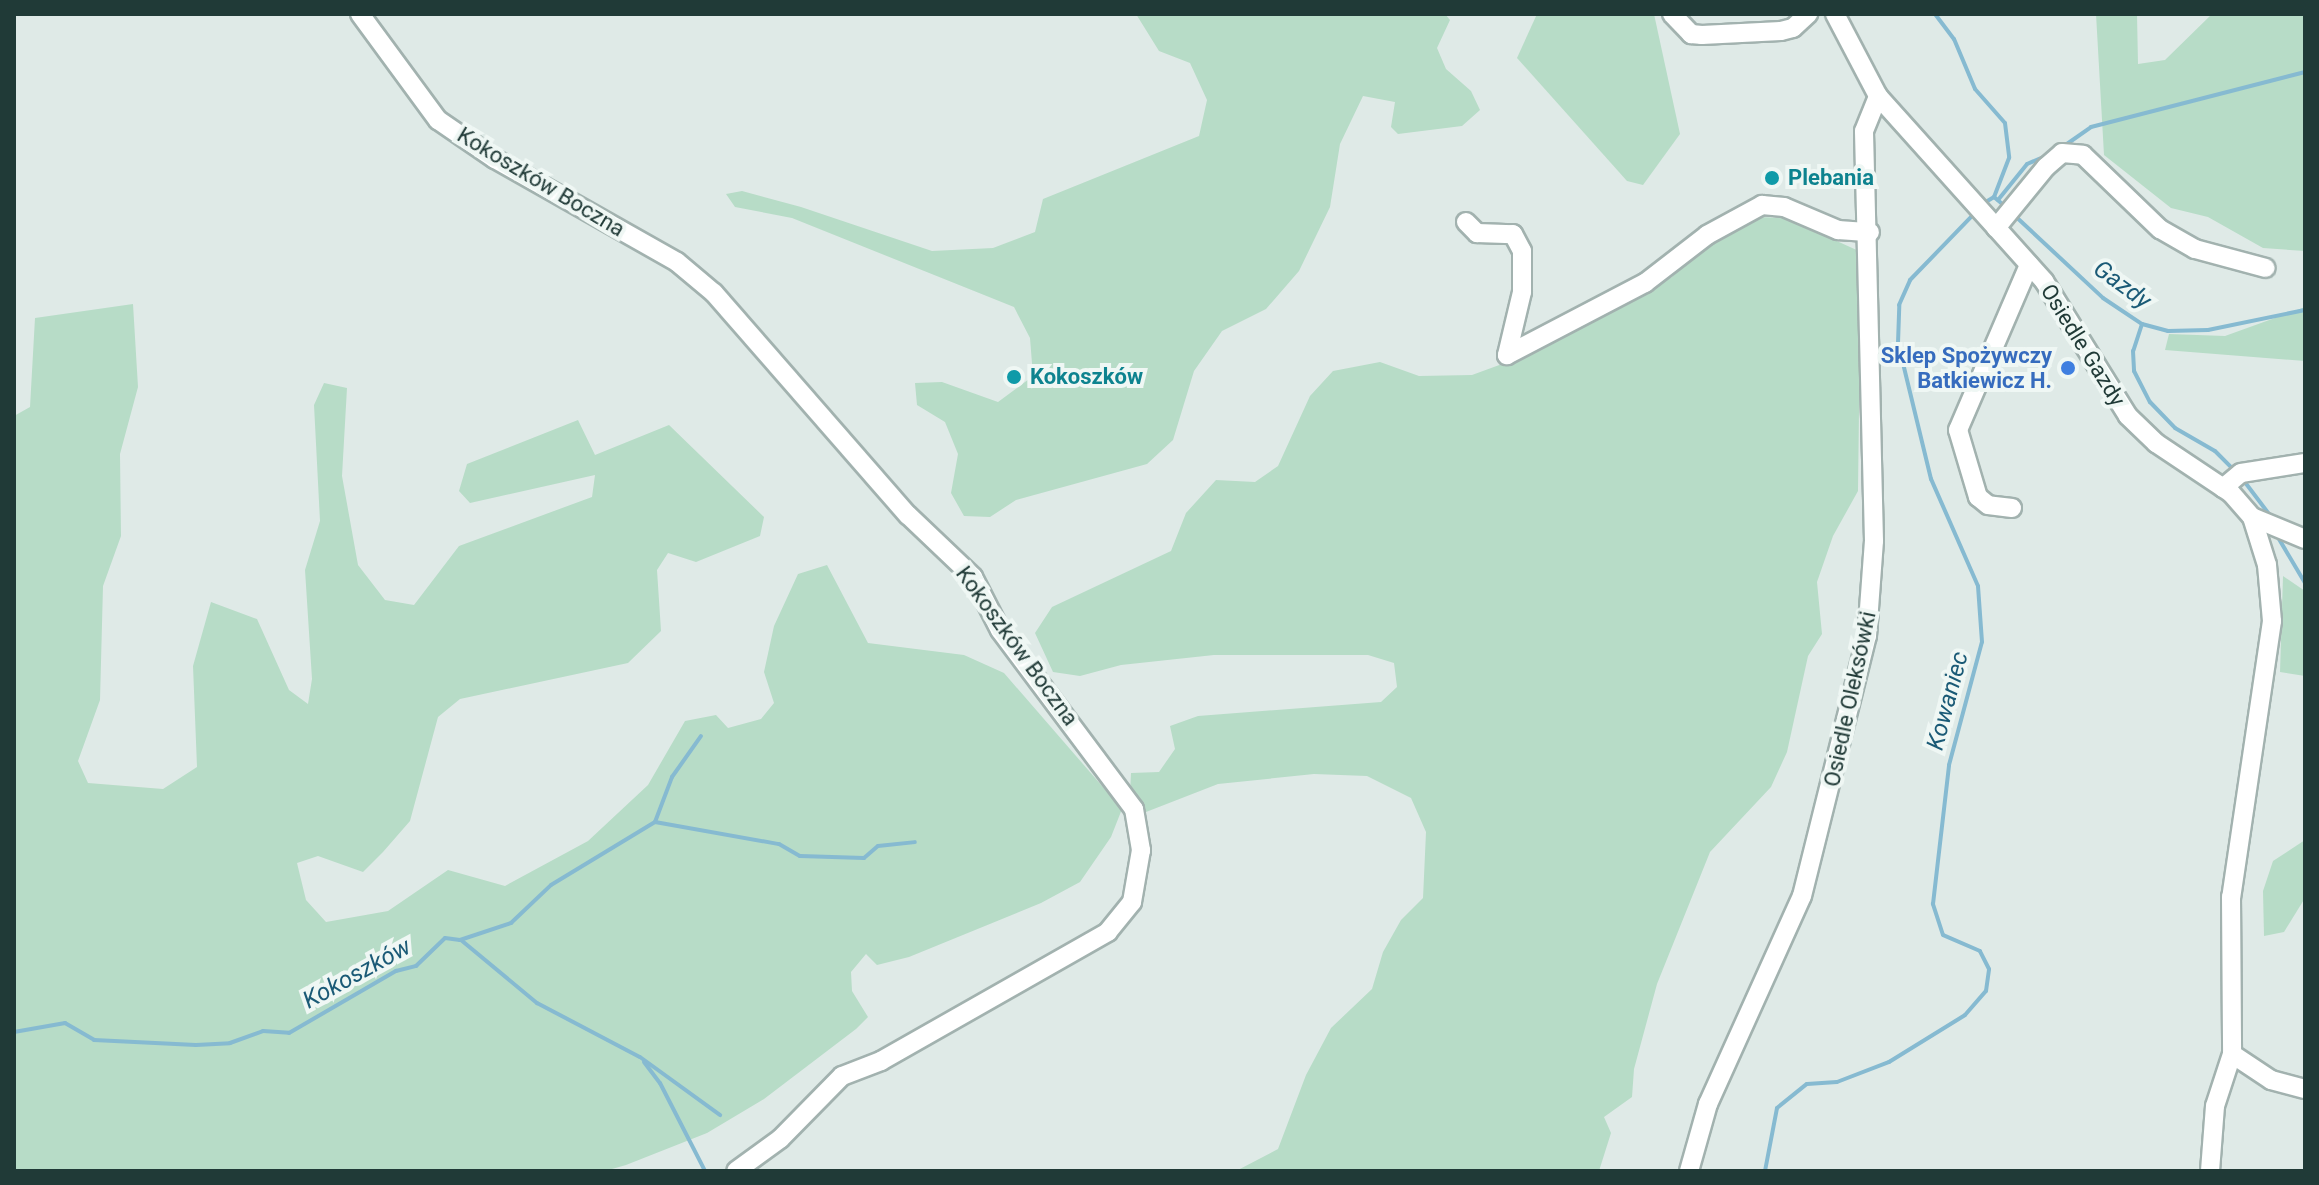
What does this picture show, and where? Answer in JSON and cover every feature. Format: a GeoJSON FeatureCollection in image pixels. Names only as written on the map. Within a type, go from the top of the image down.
{"type":"FeatureCollection","features":[{"type":"Feature","properties":{"kind":"street","name":"Kokoszków Boczna"},"geometry":{"type":"LineString","coordinates":[[360,14],[438,120],[495,159],[677,262],[714,293],[908,515],[973,577],[1000,630],[1134,809],[1141,850],[1132,902],[1108,932],[881,1061],[842,1076],[780,1139],[736,1171]]}},
{"type":"Feature","properties":{"kind":"street"},"geometry":{"type":"LineString","coordinates":[[1672,14],[1691,34],[1702,35],[1781,31],[1793,28],[1808,14]]}},
{"type":"Feature","properties":{"kind":"street"},"geometry":{"type":"LineString","coordinates":[[1835,14],[1878,96],[1972,202],[1998,223],[2062,153],[2083,155],[2160,229],[2195,249],[2266,268]]}},
{"type":"Feature","properties":{"kind":"street","name":"Osiedle Oleksówki"},"geometry":{"type":"LineString","coordinates":[[1689,1171],[1708,1104],[1802,896],[1861,667],[1874,541],[1868,111],[1878,96]]}},
{"type":"Feature","properties":{"kind":"street"},"geometry":{"type":"LineString","coordinates":[[1867,152],[1876,134],[1895,117]]}},
{"type":"Feature","properties":{"kind":"street"},"geometry":{"type":"LineString","coordinates":[[1466,222],[1477,233],[1513,234],[1522,251],[1522,292],[1507,355],[1645,283],[1707,235],[1762,205],[1784,207],[1838,230],[1870,232]]}},
{"type":"Feature","properties":{"kind":"street","name":"Osiedle Gazdy"},"geometry":{"type":"LineString","coordinates":[[1998,223],[2057,300],[2128,416],[2156,443],[2231,481],[2252,517]]}},
{"type":"Feature","properties":{"kind":"street"},"geometry":{"type":"LineString","coordinates":[[2012,508],[1988,505],[1978,497],[1958,430],[2029,265]]}},
{"type":"Feature","properties":{"kind":"street"},"geometry":{"type":"LineString","coordinates":[[2231,481],[2305,463]]}},
{"type":"Feature","properties":{"kind":"street"},"geometry":{"type":"LineString","coordinates":[[2252,517],[2301,538]]}},
{"type":"Feature","properties":{"kind":"street"},"geometry":{"type":"LineString","coordinates":[[2210,1171],[2215,1106],[2232,1054],[2231,897],[2272,621],[2267,565],[2252,517]]}},
{"type":"Feature","properties":{"kind":"street"},"geometry":{"type":"LineString","coordinates":[[2232,1054],[2271,1080],[2305,1089]]}},
{"type":"Feature","properties":{"kind":"green space"},"geometry":{"type":"Polygon","coordinates":[[[1136,14],[1445,14],[1450,20],[1437,48],[1446,69],[1471,91],[1480,110],[1462,126],[1398,134],[1391,127],[1395,102],[1363,96],[1340,144],[1330,207],[1299,271],[1266,309],[1222,331],[1194,371],[1173,440],[1147,464],[1016,500],[990,517],[964,516],[951,493],[958,454],[945,422],[917,405],[915,383],[942,382],[998,402],[1033,376],[1030,338],[1014,307],[792,218],[735,207],[726,194],[742,191],[801,207],[932,251],[993,248],[1035,232],[1043,199],[1199,136],[1207,100],[1190,63],[1159,51],[1136,14]]]}},
{"type":"Feature","properties":{"kind":"green space"},"geometry":{"type":"Polygon","coordinates":[[[1537,14],[1654,14],[1680,134],[1643,185],[1627,181],[1517,58],[1537,14]]]}},
{"type":"Feature","properties":{"kind":"green space"},"geometry":{"type":"Polygon","coordinates":[[[2096,14],[2137,14],[2138,64],[2165,60],[2212,14],[2305,14],[2305,251],[2263,248],[2208,217],[2171,208],[2104,155],[2096,14]]]}},
{"type":"Feature","properties":{"kind":"green space"},"geometry":{"type":"Polygon","coordinates":[[[1757,217],[1786,218],[1861,252],[1858,491],[1833,536],[1817,582],[1822,634],[1808,656],[1787,752],[1771,787],[1710,852],[1657,984],[1634,1069],[1632,1097],[1604,1117],[1611,1133],[1599,1171],[1236,1171],[1278,1149],[1306,1075],[1331,1028],[1372,989],[1383,952],[1401,920],[1423,898],[1426,832],[1411,798],[1367,776],[1314,774],[1218,784],[1146,812],[1130,794],[1131,773],[1159,772],[1175,749],[1170,726],[1198,716],[1381,702],[1397,687],[1394,663],[1368,655],[1214,655],[1121,665],[1080,676],[1053,672],[1035,633],[1052,607],[1171,551],[1186,513],[1216,480],[1255,482],[1278,466],[1310,396],[1333,371],[1380,362],[1419,376],[1472,375],[1535,352],[1672,277],[1709,242],[1757,217]]]}},
{"type":"Feature","properties":{"kind":"green space"},"geometry":{"type":"Polygon","coordinates":[[[133,304],[138,387],[120,454],[121,536],[103,586],[100,700],[78,761],[88,783],[163,789],[197,767],[193,666],[211,602],[257,619],[289,690],[308,704],[312,679],[305,570],[320,521],[314,405],[324,383],[347,388],[342,476],[358,565],[385,600],[414,605],[459,546],[592,497],[595,475],[470,503],[459,491],[467,464],[578,420],[595,455],[669,425],[764,517],[760,536],[696,562],[668,553],[657,570],[661,631],[628,663],[460,699],[438,717],[410,821],[383,852],[363,872],[318,856],[297,863],[306,900],[326,922],[388,911],[448,870],[505,886],[588,841],[648,785],[685,721],[716,715],[728,728],[761,719],[774,703],[764,672],[774,626],[798,574],[827,565],[868,643],[964,655],[1004,673],[1122,809],[1111,837],[1080,882],[1041,903],[909,957],[877,965],[866,954],[851,972],[852,991],[868,1017],[856,1029],[764,1099],[707,1133],[626,1165],[605,1171],[14,1171],[14,416],[30,407],[35,318],[133,304]]]}},
{"type":"Feature","properties":{"kind":"green space"},"geometry":{"type":"Polygon","coordinates":[[[2305,307],[2305,361],[2165,350],[2169,334],[2225,336],[2305,307]]]}},
{"type":"Feature","properties":{"kind":"green space"},"geometry":{"type":"Polygon","coordinates":[[[2283,576],[2305,591],[2305,676],[2280,672],[2283,576]]]}},
{"type":"Feature","properties":{"kind":"green space"},"geometry":{"type":"Polygon","coordinates":[[[2305,840],[2305,898],[2284,932],[2264,936],[2263,891],[2273,861],[2305,840]]]}},
{"type":"Feature","properties":{"kind":"waterway","name":"Kowaniec"},"geometry":{"type":"LineString","coordinates":[[1935,14],[1954,39],[1975,89],[2005,123],[2009,158],[1994,197],[1984,203]]}},
{"type":"Feature","properties":{"kind":"waterway"},"geometry":{"type":"LineString","coordinates":[[2064,146],[2091,127],[2305,72]]}},
{"type":"Feature","properties":{"kind":"waterway"},"geometry":{"type":"LineString","coordinates":[[1998,200],[2027,164],[2046,156]]}},
{"type":"Feature","properties":{"kind":"waterway","name":"Gazdy"},"geometry":{"type":"LineString","coordinates":[[1994,197],[2007,208]]}},
{"type":"Feature","properties":{"kind":"waterway","name":"Kowaniec"},"geometry":{"type":"LineString","coordinates":[[1765,1171],[1777,1108],[1807,1084],[1837,1082],[1889,1062],[1965,1015],[1986,991],[1989,969],[1980,951],[1943,935],[1933,904],[1949,765],[1982,642],[1978,586],[1931,479],[1898,343],[1899,305],[1910,280],[1975,213]]}},
{"type":"Feature","properties":{"kind":"waterway","name":"Gazdy"},"geometry":{"type":"LineString","coordinates":[[2013,214],[2103,298],[2142,324],[2168,331],[2208,330],[2305,310]]}},
{"type":"Feature","properties":{"kind":"waterway"},"geometry":{"type":"LineString","coordinates":[[2142,324],[2133,351],[2134,371],[2150,402],[2175,428],[2215,451],[2235,471]]}},
{"type":"Feature","properties":{"kind":"waterway"},"geometry":{"type":"LineString","coordinates":[[2241,477],[2272,518]]}},
{"type":"Feature","properties":{"kind":"waterway"},"geometry":{"type":"LineString","coordinates":[[2276,534],[2305,583]]}},
{"type":"Feature","properties":{"kind":"waterway"},"geometry":{"type":"LineString","coordinates":[[655,822],[672,777],[701,736]]}},
{"type":"Feature","properties":{"kind":"waterway","name":"Kokoszków"},"geometry":{"type":"LineString","coordinates":[[14,1032],[65,1023],[94,1040],[196,1045],[230,1043],[263,1031],[289,1033],[396,971],[416,966],[445,938],[460,940],[511,923],[551,885],[655,822],[779,844],[800,856],[864,858],[878,846],[915,842]]}},
{"type":"Feature","properties":{"kind":"waterway"},"geometry":{"type":"LineString","coordinates":[[461,940],[537,1003],[640,1057],[720,1115]]}},
{"type":"Feature","properties":{"kind":"waterway"},"geometry":{"type":"LineString","coordinates":[[644,1062],[660,1083],[705,1171]]}},
{"type":"Feature","properties":{"kind":"place","name":"Plebania"},"geometry":{"type":"Point","coordinates":[1772,178]}},
{"type":"Feature","properties":{"kind":"place","name":"Sklep Spożywczy Batkiewicz H."},"geometry":{"type":"Point","coordinates":[2068,368]}},
{"type":"Feature","properties":{"kind":"place","name":"Kokoszków"},"geometry":{"type":"Point","coordinates":[1014,377]}}]}
